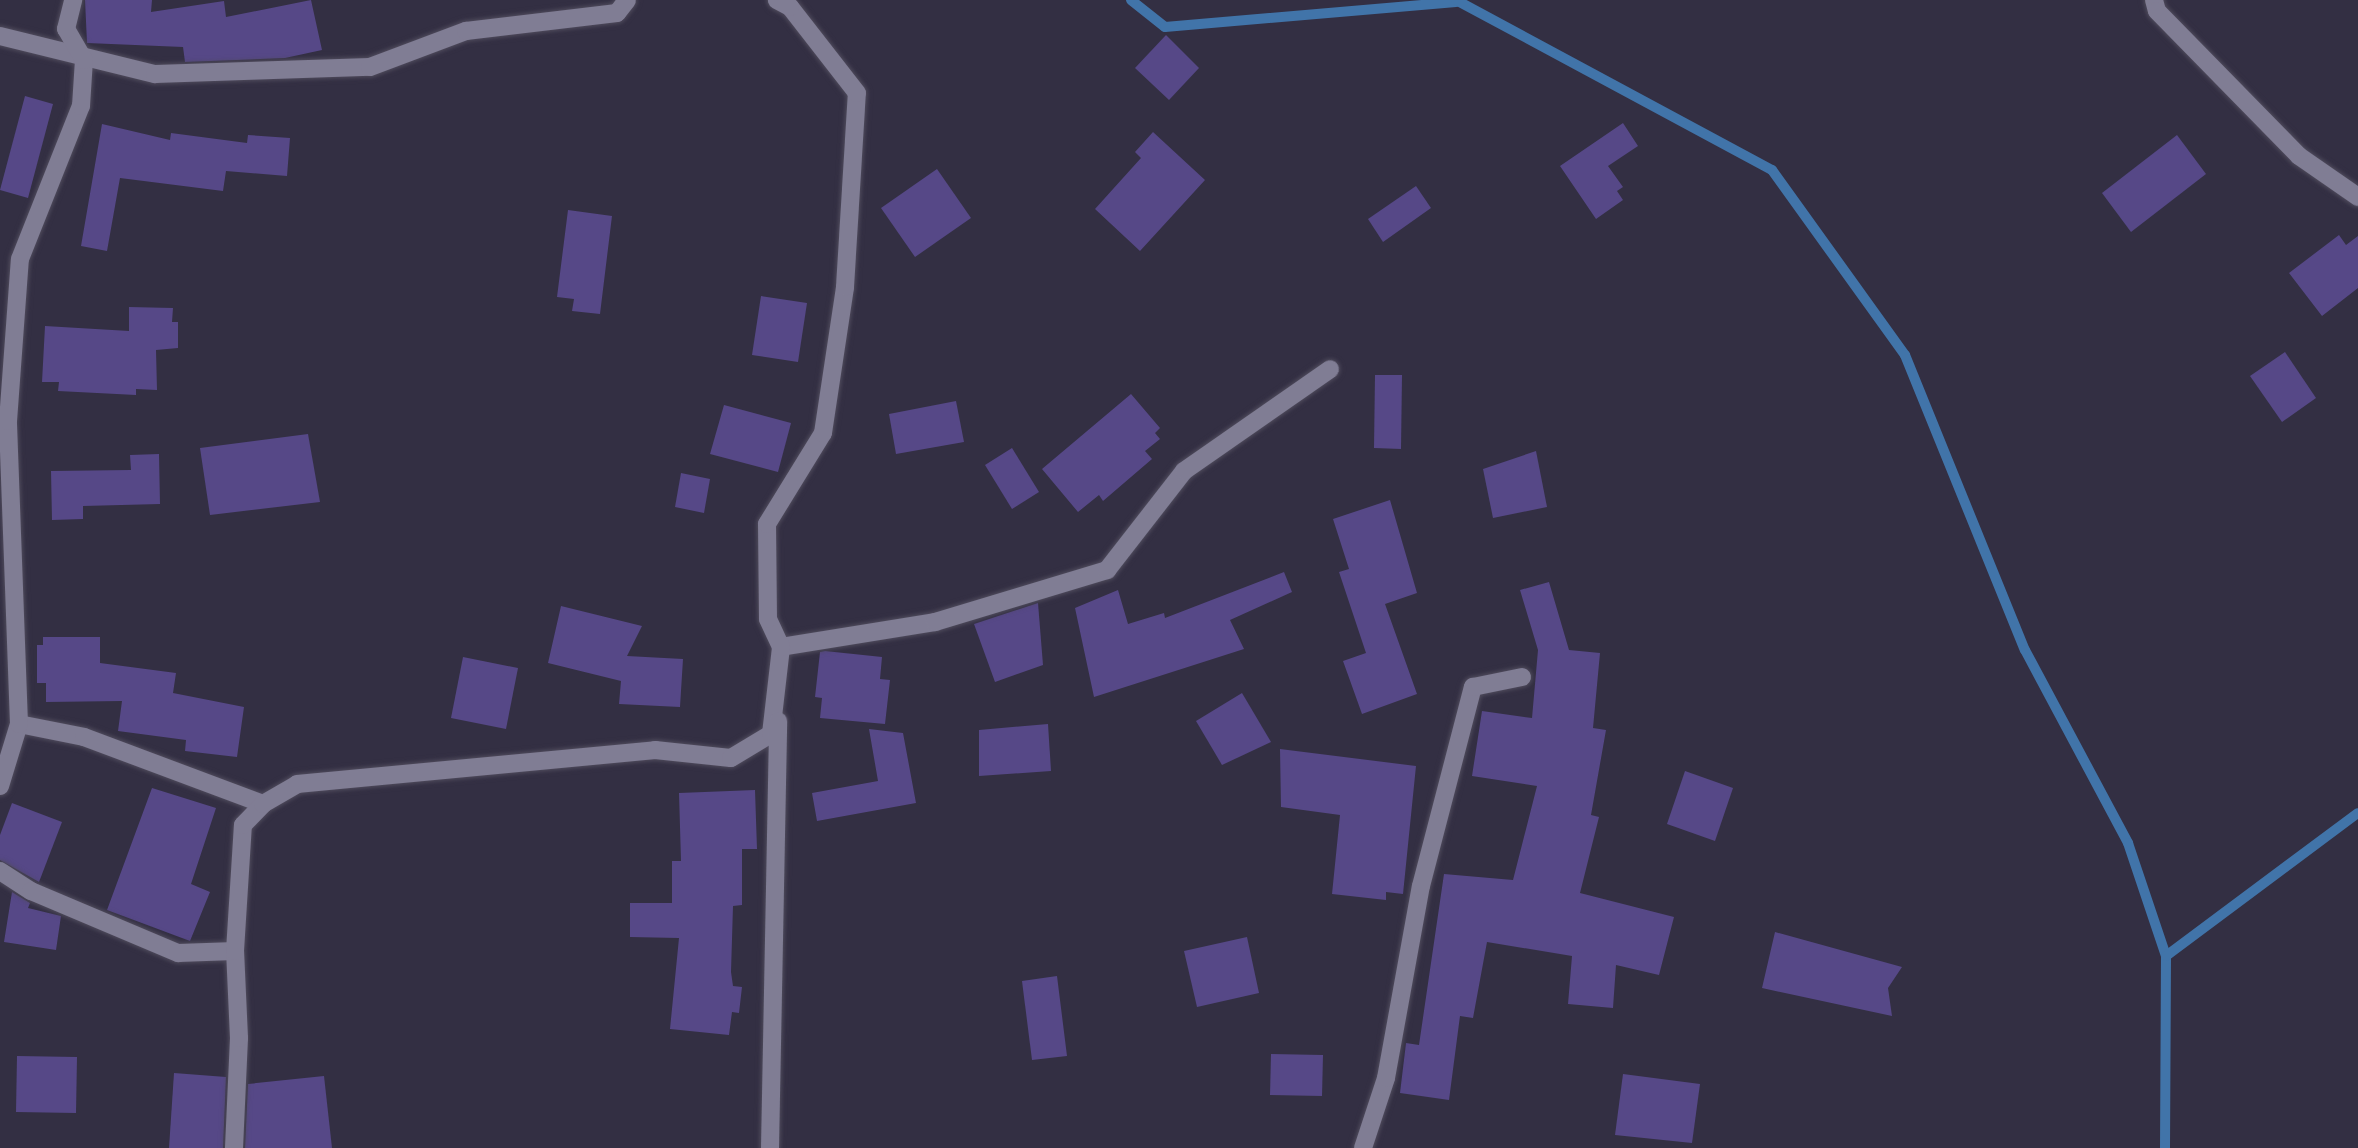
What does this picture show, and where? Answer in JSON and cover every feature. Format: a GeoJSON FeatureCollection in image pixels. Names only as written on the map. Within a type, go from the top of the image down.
{"type":"FeatureCollection","features":[{"type":"Feature","properties":{"kind":"street"},"geometry":{"type":"LineString","coordinates":[[0,786],[19,723],[8,421],[20,259],[81,106],[84,60],[66,29],[73,0]]}},
{"type":"Feature","properties":{"kind":"street"},"geometry":{"type":"LineString","coordinates":[[0,36],[84,60],[128,64],[155,74],[370,67],[466,31],[617,13],[627,0]]}},
{"type":"Feature","properties":{"kind":"street"},"geometry":{"type":"LineString","coordinates":[[769,1148],[781,647],[768,619],[767,524],[823,433],[845,287],[858,93],[790,7],[777,0]]}},
{"type":"Feature","properties":{"kind":"street"},"geometry":{"type":"LineString","coordinates":[[2154,0],[2157,10],[2298,156],[2358,197]]}},
{"type":"Feature","properties":{"kind":"street"},"geometry":{"type":"LineString","coordinates":[[781,647],[935,622],[1107,570],[1184,471],[1330,369]]}},
{"type":"Feature","properties":{"kind":"street"},"geometry":{"type":"LineString","coordinates":[[1363,1148],[1385,1078],[1421,886],[1473,687],[1522,677]]}},
{"type":"Feature","properties":{"kind":"street"},"geometry":{"type":"LineString","coordinates":[[234,1148],[239,1038],[235,951],[243,825],[263,804],[310,783],[655,750],[730,758],[771,734],[778,707]]}},
{"type":"Feature","properties":{"kind":"street"},"geometry":{"type":"LineString","coordinates":[[19,723],[84,737],[263,804]]}},
{"type":"Feature","properties":{"kind":"street"},"geometry":{"type":"LineString","coordinates":[[0,871],[31,891],[178,954],[235,951]]}},
{"type":"Feature","properties":{"kind":"building"},"geometry":{"type":"Polygon","coordinates":[[[85,0],[152,0],[151,12],[224,1],[226,17],[311,0],[322,50],[285,58],[185,62],[183,47],[87,43],[85,0]]]}},
{"type":"Feature","properties":{"kind":"building"},"geometry":{"type":"Polygon","coordinates":[[[1166,35],[1199,68],[1169,100],[1135,68],[1166,35]]]}},
{"type":"Feature","properties":{"kind":"building"},"geometry":{"type":"Polygon","coordinates":[[[25,96],[53,104],[28,198],[0,190],[25,96]]]}},
{"type":"Feature","properties":{"kind":"building"},"geometry":{"type":"Polygon","coordinates":[[[1623,123],[1638,146],[1608,166],[1623,187],[1617,191],[1623,200],[1596,219],[1560,166],[1623,123]]]}},
{"type":"Feature","properties":{"kind":"building"},"geometry":{"type":"Polygon","coordinates":[[[102,124],[170,140],[171,133],[247,143],[248,135],[290,138],[287,176],[226,171],[223,191],[120,178],[107,251],[81,246],[102,124]]]}},
{"type":"Feature","properties":{"kind":"building"},"geometry":{"type":"Polygon","coordinates":[[[1153,132],[1205,180],[1140,251],[1095,209],[1141,158],[1135,152],[1153,132]]]}},
{"type":"Feature","properties":{"kind":"building"},"geometry":{"type":"Polygon","coordinates":[[[2177,135],[2206,174],[2131,232],[2102,193],[2177,135]]]}},
{"type":"Feature","properties":{"kind":"building"},"geometry":{"type":"Polygon","coordinates":[[[937,169],[971,218],[915,257],[881,208],[937,169]]]}},
{"type":"Feature","properties":{"kind":"building"},"geometry":{"type":"Polygon","coordinates":[[[1416,186],[1431,208],[1383,242],[1368,219],[1416,186]]]}},
{"type":"Feature","properties":{"kind":"building"},"geometry":{"type":"Polygon","coordinates":[[[568,210],[612,216],[600,314],[572,311],[574,299],[557,297],[568,210]]]}},
{"type":"Feature","properties":{"kind":"building"},"geometry":{"type":"Polygon","coordinates":[[[2339,235],[2346,245],[2358,236],[2358,288],[2322,316],[2289,273],[2339,235]]]}},
{"type":"Feature","properties":{"kind":"building"},"geometry":{"type":"Polygon","coordinates":[[[761,296],[807,303],[798,362],[752,355],[761,296]]]}},
{"type":"Feature","properties":{"kind":"building"},"geometry":{"type":"Polygon","coordinates":[[[129,307],[173,308],[172,322],[178,322],[178,348],[156,350],[157,390],[136,389],[136,395],[58,391],[59,382],[42,382],[45,326],[129,331],[129,307]]]}},
{"type":"Feature","properties":{"kind":"building"},"geometry":{"type":"Polygon","coordinates":[[[2285,352],[2316,398],[2282,422],[2250,376],[2285,352]]]}},
{"type":"Feature","properties":{"kind":"building"},"geometry":{"type":"Polygon","coordinates":[[[1375,375],[1402,375],[1401,449],[1374,448],[1375,375]]]}},
{"type":"Feature","properties":{"kind":"building"},"geometry":{"type":"Polygon","coordinates":[[[1131,394],[1160,428],[1155,433],[1160,439],[1145,451],[1152,459],[1103,501],[1099,495],[1078,512],[1042,469],[1131,394]]]}},
{"type":"Feature","properties":{"kind":"building"},"geometry":{"type":"Polygon","coordinates":[[[956,401],[964,442],[896,454],[889,414],[956,401]]]}},
{"type":"Feature","properties":{"kind":"building"},"geometry":{"type":"Polygon","coordinates":[[[724,405],[791,423],[778,472],[710,454],[724,405]]]}},
{"type":"Feature","properties":{"kind":"building"},"geometry":{"type":"Polygon","coordinates":[[[308,434],[320,502],[210,515],[200,448],[308,434]]]}},
{"type":"Feature","properties":{"kind":"building"},"geometry":{"type":"Polygon","coordinates":[[[1012,448],[1039,492],[1012,509],[985,465],[1012,448]]]}},
{"type":"Feature","properties":{"kind":"building"},"geometry":{"type":"Polygon","coordinates":[[[1536,451],[1547,507],[1493,518],[1483,469],[1536,451]]]}},
{"type":"Feature","properties":{"kind":"building"},"geometry":{"type":"Polygon","coordinates":[[[159,454],[160,504],[83,506],[83,519],[52,520],[51,471],[131,470],[130,455],[159,454]]]}},
{"type":"Feature","properties":{"kind":"building"},"geometry":{"type":"Polygon","coordinates":[[[681,473],[710,479],[704,513],[675,507],[681,473]]]}},
{"type":"Feature","properties":{"kind":"building"},"geometry":{"type":"Polygon","coordinates":[[[1390,500],[1417,593],[1385,604],[1417,694],[1362,714],[1343,661],[1366,653],[1339,572],[1349,569],[1333,519],[1390,500]]]}},
{"type":"Feature","properties":{"kind":"building"},"geometry":{"type":"Polygon","coordinates":[[[1284,572],[1292,592],[1230,620],[1244,649],[1094,697],[1075,608],[1118,590],[1128,624],[1164,613],[1165,618],[1284,572]]]}},
{"type":"Feature","properties":{"kind":"building"},"geometry":{"type":"Polygon","coordinates":[[[1549,582],[1569,650],[1600,653],[1593,728],[1606,730],[1591,815],[1599,817],[1580,893],[1674,917],[1659,975],[1616,965],[1613,1008],[1568,1004],[1572,956],[1487,942],[1473,1018],[1460,1016],[1449,1100],[1400,1093],[1406,1043],[1419,1045],[1444,874],[1513,880],[1537,786],[1472,776],[1482,711],[1532,718],[1538,650],[1520,590],[1549,582]]]}},
{"type":"Feature","properties":{"kind":"building"},"geometry":{"type":"Polygon","coordinates":[[[1038,603],[1043,665],[995,682],[974,624],[1038,603]]]}},
{"type":"Feature","properties":{"kind":"building"},"geometry":{"type":"Polygon","coordinates":[[[561,606],[642,626],[627,656],[683,659],[680,707],[619,704],[621,681],[548,663],[561,606]]]}},
{"type":"Feature","properties":{"kind":"building"},"geometry":{"type":"Polygon","coordinates":[[[43,637],[100,637],[100,663],[176,673],[173,693],[244,707],[237,757],[185,751],[186,740],[118,731],[122,701],[46,702],[46,683],[37,683],[37,645],[43,645],[43,637]]]}},
{"type":"Feature","properties":{"kind":"building"},"geometry":{"type":"Polygon","coordinates":[[[820,652],[882,657],[880,679],[890,680],[885,724],[820,718],[822,698],[815,697],[820,652]]]}},
{"type":"Feature","properties":{"kind":"building"},"geometry":{"type":"Polygon","coordinates":[[[463,657],[518,668],[506,729],[451,718],[463,657]]]}},
{"type":"Feature","properties":{"kind":"building"},"geometry":{"type":"Polygon","coordinates":[[[1242,693],[1271,742],[1222,765],[1196,721],[1242,693]]]}},
{"type":"Feature","properties":{"kind":"building"},"geometry":{"type":"Polygon","coordinates":[[[1048,724],[1051,771],[979,776],[979,730],[1048,724]]]}},
{"type":"Feature","properties":{"kind":"building"},"geometry":{"type":"Polygon","coordinates":[[[869,729],[903,733],[916,803],[817,821],[812,793],[878,781],[869,729]]]}},
{"type":"Feature","properties":{"kind":"building"},"geometry":{"type":"Polygon","coordinates":[[[1280,749],[1416,766],[1403,894],[1386,892],[1386,900],[1332,894],[1340,815],[1281,807],[1280,749]]]}},
{"type":"Feature","properties":{"kind":"building"},"geometry":{"type":"Polygon","coordinates":[[[1685,771],[1733,788],[1715,841],[1667,824],[1685,771]]]}},
{"type":"Feature","properties":{"kind":"building"},"geometry":{"type":"Polygon","coordinates":[[[152,788],[216,808],[191,884],[210,892],[190,941],[107,910],[152,788]]]}},
{"type":"Feature","properties":{"kind":"building"},"geometry":{"type":"Polygon","coordinates":[[[755,790],[757,849],[742,849],[742,905],[733,906],[731,972],[733,986],[742,987],[739,1013],[732,1012],[729,1035],[670,1029],[679,938],[630,937],[630,903],[672,903],[672,861],[681,861],[679,793],[755,790]]]}},
{"type":"Feature","properties":{"kind":"building"},"geometry":{"type":"Polygon","coordinates":[[[12,803],[62,822],[39,882],[0,860],[0,835],[12,803]]]}},
{"type":"Feature","properties":{"kind":"building"},"geometry":{"type":"Polygon","coordinates":[[[12,892],[30,903],[28,908],[61,916],[56,950],[4,942],[12,892]]]}},
{"type":"Feature","properties":{"kind":"building"},"geometry":{"type":"Polygon","coordinates":[[[1775,932],[1902,967],[1888,988],[1892,1016],[1762,988],[1775,932]]]}},
{"type":"Feature","properties":{"kind":"building"},"geometry":{"type":"Polygon","coordinates":[[[1247,937],[1259,993],[1197,1007],[1184,951],[1247,937]]]}},
{"type":"Feature","properties":{"kind":"building"},"geometry":{"type":"Polygon","coordinates":[[[1057,976],[1067,1056],[1032,1060],[1022,981],[1057,976]]]}},
{"type":"Feature","properties":{"kind":"building"},"geometry":{"type":"Polygon","coordinates":[[[1271,1054],[1323,1055],[1322,1096],[1270,1095],[1271,1054]]]}},
{"type":"Feature","properties":{"kind":"building"},"geometry":{"type":"Polygon","coordinates":[[[17,1056],[77,1057],[76,1113],[16,1112],[17,1056]]]}},
{"type":"Feature","properties":{"kind":"building"},"geometry":{"type":"Polygon","coordinates":[[[174,1073],[226,1077],[223,1148],[169,1148],[174,1073]]]}},
{"type":"Feature","properties":{"kind":"building"},"geometry":{"type":"Polygon","coordinates":[[[1623,1074],[1700,1084],[1692,1143],[1615,1135],[1623,1074]]]}},
{"type":"Feature","properties":{"kind":"building"},"geometry":{"type":"Polygon","coordinates":[[[324,1076],[332,1148],[245,1148],[248,1084],[324,1076]]]}},
{"type":"Feature","properties":{"kind":"waterway"},"geometry":{"type":"LineString","coordinates":[[1131,0],[1165,27],[1456,2]]}},
{"type":"Feature","properties":{"kind":"waterway"},"geometry":{"type":"LineString","coordinates":[[1456,0],[1772,170],[1905,355],[2025,650],[2128,843],[2166,956]]}},
{"type":"Feature","properties":{"kind":"waterway"},"geometry":{"type":"LineString","coordinates":[[2165,1148],[2166,956],[2358,813]]}}]}
